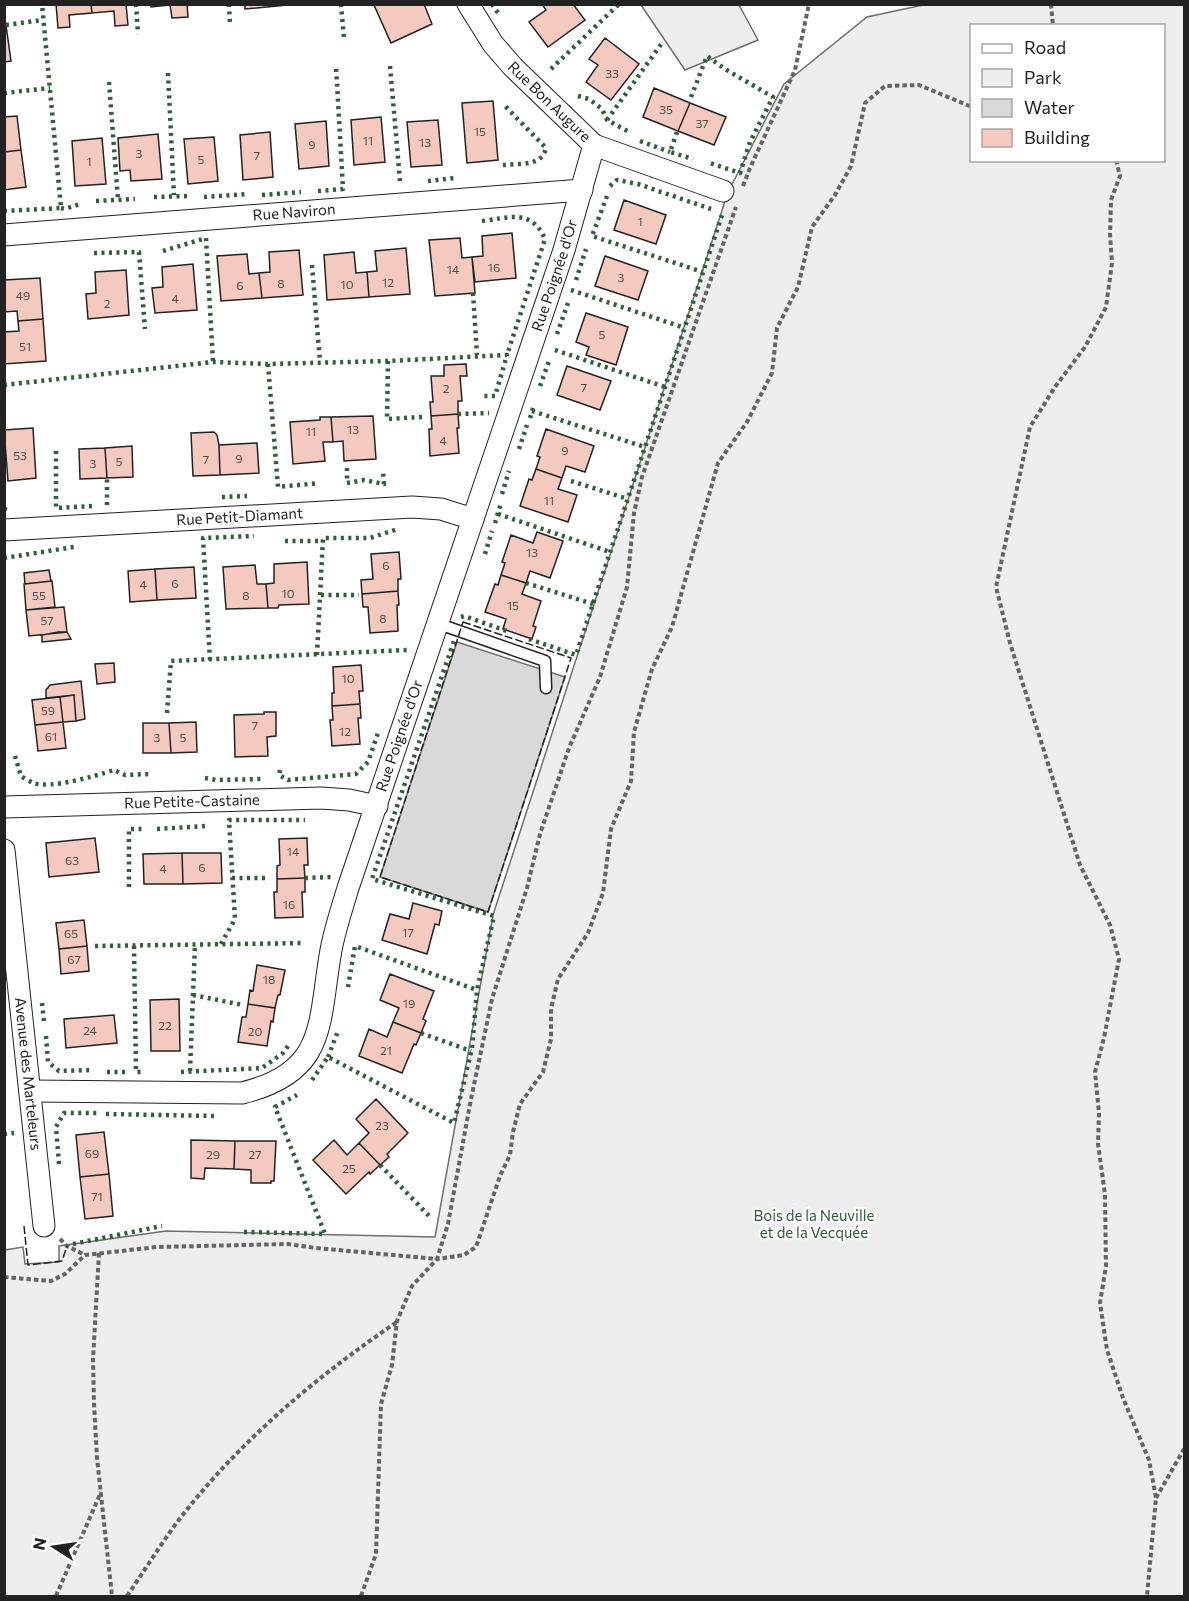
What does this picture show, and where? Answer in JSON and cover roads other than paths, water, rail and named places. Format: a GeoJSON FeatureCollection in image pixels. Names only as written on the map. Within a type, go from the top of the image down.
{"type":"FeatureCollection","features":[{"type":"Feature","properties":{"kind":"street","name":"Rue Bon Augure"},"geometry":{"type":"LineString","coordinates":[[468,4],[494,44],[513,67],[594,145],[723,191]]}},
{"type":"Feature","properties":{"kind":"street","name":"Rue Poignée d'Or"},"geometry":{"type":"LineString","coordinates":[[32,1091],[242,1093],[266,1087],[287,1077],[313,1046],[319,1028],[331,948],[339,919],[582,190],[594,145]]}},
{"type":"Feature","properties":{"kind":"street","name":"Rue Naviron"},"geometry":{"type":"LineString","coordinates":[[4,235],[582,190]]}},
{"type":"Feature","properties":{"kind":"street","name":"Rue Petit-Diamant"},"geometry":{"type":"LineString","coordinates":[[4,530],[412,507],[441,509],[473,519]]}},
{"type":"Feature","properties":{"kind":"street","name":"Rue Petite-Castaine"},"geometry":{"type":"LineString","coordinates":[[4,807],[321,798],[349,800],[377,806]]}},
{"type":"Feature","properties":{"kind":"street","name":"Avenue des Marteleurs"},"geometry":{"type":"LineString","coordinates":[[4,850],[32,1091],[44,1226]]}},
{"type":"Feature","properties":{"kind":"lane"},"geometry":{"type":"LineString","coordinates":[[439,624],[545,661],[546,688]]}},
{"type":"Feature","properties":{"kind":"water"},"geometry":{"type":"Polygon","coordinates":[[[457,642],[565,677],[488,912],[380,877],[457,642]]]}},
{"type":"Feature","properties":{"kind":"park label","name":"Bois de la Neuville et de la Vecquée"},"geometry":{"type":"Point","coordinates":[814,1224]}}]}
